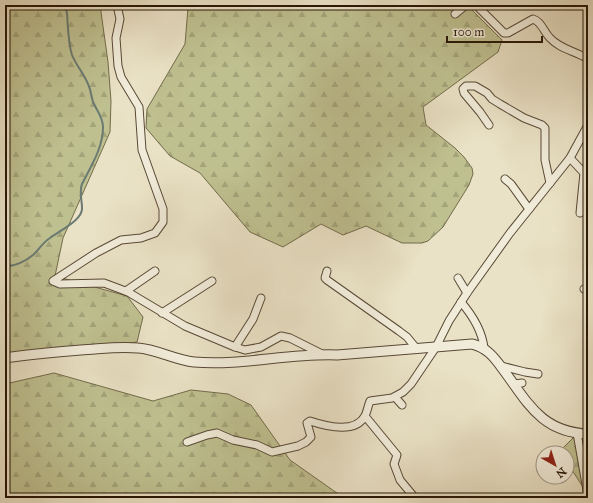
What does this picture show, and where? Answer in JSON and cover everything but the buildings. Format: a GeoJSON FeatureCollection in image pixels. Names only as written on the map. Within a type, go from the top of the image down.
{"type":"FeatureCollection","features":[{"type":"Feature","properties":{"kind":"street"},"geometry":{"type":"LineString","coordinates":[[117,5],[120,19],[116,38],[118,66],[121,77],[139,107],[142,150],[163,209],[163,222],[155,233],[141,238],[121,240],[96,253],[53,281],[60,284],[104,283],[126,291],[185,326],[245,350],[261,347],[281,336],[290,338],[322,354]]}},
{"type":"Feature","properties":{"kind":"street"},"geometry":{"type":"LineString","coordinates":[[455,14],[466,5]]}},
{"type":"Feature","properties":{"kind":"street"},"geometry":{"type":"LineString","coordinates":[[476,5],[504,33],[508,33],[533,19],[537,20],[549,37],[559,46],[588,60]]}},
{"type":"Feature","properties":{"kind":"street"},"geometry":{"type":"LineString","coordinates":[[489,125],[464,93],[463,89],[466,86],[475,86],[487,93],[492,99],[500,104],[524,118],[542,125],[545,128],[545,160],[550,182]]}},
{"type":"Feature","properties":{"kind":"street"},"geometry":{"type":"LineString","coordinates":[[187,442],[217,433],[233,440],[257,445],[272,452],[298,446],[309,440],[311,437],[307,423],[310,421],[328,426],[346,427],[354,425],[365,416],[370,401],[387,400],[395,397],[411,384],[436,347],[449,321],[467,293],[510,233],[570,158],[588,125]]}},
{"type":"Feature","properties":{"kind":"street"},"geometry":{"type":"LineString","coordinates":[[570,158],[586,174],[580,213]]}},
{"type":"Feature","properties":{"kind":"street"},"geometry":{"type":"LineString","coordinates":[[505,178],[529,209]]}},
{"type":"Feature","properties":{"kind":"street"},"geometry":{"type":"LineString","coordinates":[[126,291],[155,271]]}},
{"type":"Feature","properties":{"kind":"street"},"geometry":{"type":"LineString","coordinates":[[327,271],[325,278],[327,280],[407,337],[416,348]]}},
{"type":"Feature","properties":{"kind":"street"},"geometry":{"type":"LineString","coordinates":[[458,278],[467,293]]}},
{"type":"Feature","properties":{"kind":"street"},"geometry":{"type":"LineString","coordinates":[[162,313],[212,281]]}},
{"type":"Feature","properties":{"kind":"street"},"geometry":{"type":"LineString","coordinates":[[235,347],[253,319],[261,298]]}},
{"type":"Feature","properties":{"kind":"street"},"geometry":{"type":"LineString","coordinates":[[461,302],[474,320],[483,338],[484,348]]}},
{"type":"Feature","properties":{"kind":"street"},"geometry":{"type":"LineString","coordinates":[[5,358],[109,348],[140,348],[176,359],[195,362],[240,362],[322,354],[337,355],[472,344],[484,348],[493,356],[518,384],[531,408],[542,418],[556,426],[577,433],[588,434]]}},
{"type":"Feature","properties":{"kind":"street"},"geometry":{"type":"LineString","coordinates":[[501,366],[533,371]]}},
{"type":"Feature","properties":{"kind":"street"},"geometry":{"type":"LineString","coordinates":[[395,397],[402,405]]}},
{"type":"Feature","properties":{"kind":"street"},"geometry":{"type":"LineString","coordinates":[[365,416],[397,455],[394,464],[400,480],[415,498]]}},
{"type":"Feature","properties":{"kind":"street"},"geometry":{"type":"LineString","coordinates":[[577,433],[588,496]]}},
{"type":"Feature","properties":{"kind":"green space"},"geometry":{"type":"Polygon","coordinates":[[[5,5],[100,5],[108,62],[111,101],[110,132],[63,238],[55,276],[127,296],[143,317],[137,342],[5,359],[5,5]]]}},
{"type":"Feature","properties":{"kind":"green space"},"geometry":{"type":"Polygon","coordinates":[[[185,5],[467,5],[502,40],[498,52],[423,107],[426,125],[464,157],[472,168],[473,174],[469,185],[443,227],[428,241],[422,243],[402,243],[366,226],[343,235],[321,224],[283,247],[250,232],[200,173],[170,156],[146,128],[147,109],[185,44],[188,8],[185,5]]]}},
{"type":"Feature","properties":{"kind":"green space"},"geometry":{"type":"Polygon","coordinates":[[[54,373],[153,401],[191,390],[228,394],[251,405],[290,460],[344,498],[5,498],[5,384],[54,373]]]}},
{"type":"Feature","properties":{"kind":"green space"},"geometry":{"type":"Polygon","coordinates":[[[588,423],[588,495],[575,475],[575,445],[566,445],[588,423]]]}},
{"type":"Feature","properties":{"kind":"waterway"},"geometry":{"type":"LineString","coordinates":[[5,266],[16,265],[27,259],[43,244],[79,217],[82,208],[81,187],[96,157],[101,142],[103,127],[102,120],[93,102],[90,88],[72,55],[69,40],[67,13],[66,9],[62,5]]}}]}
